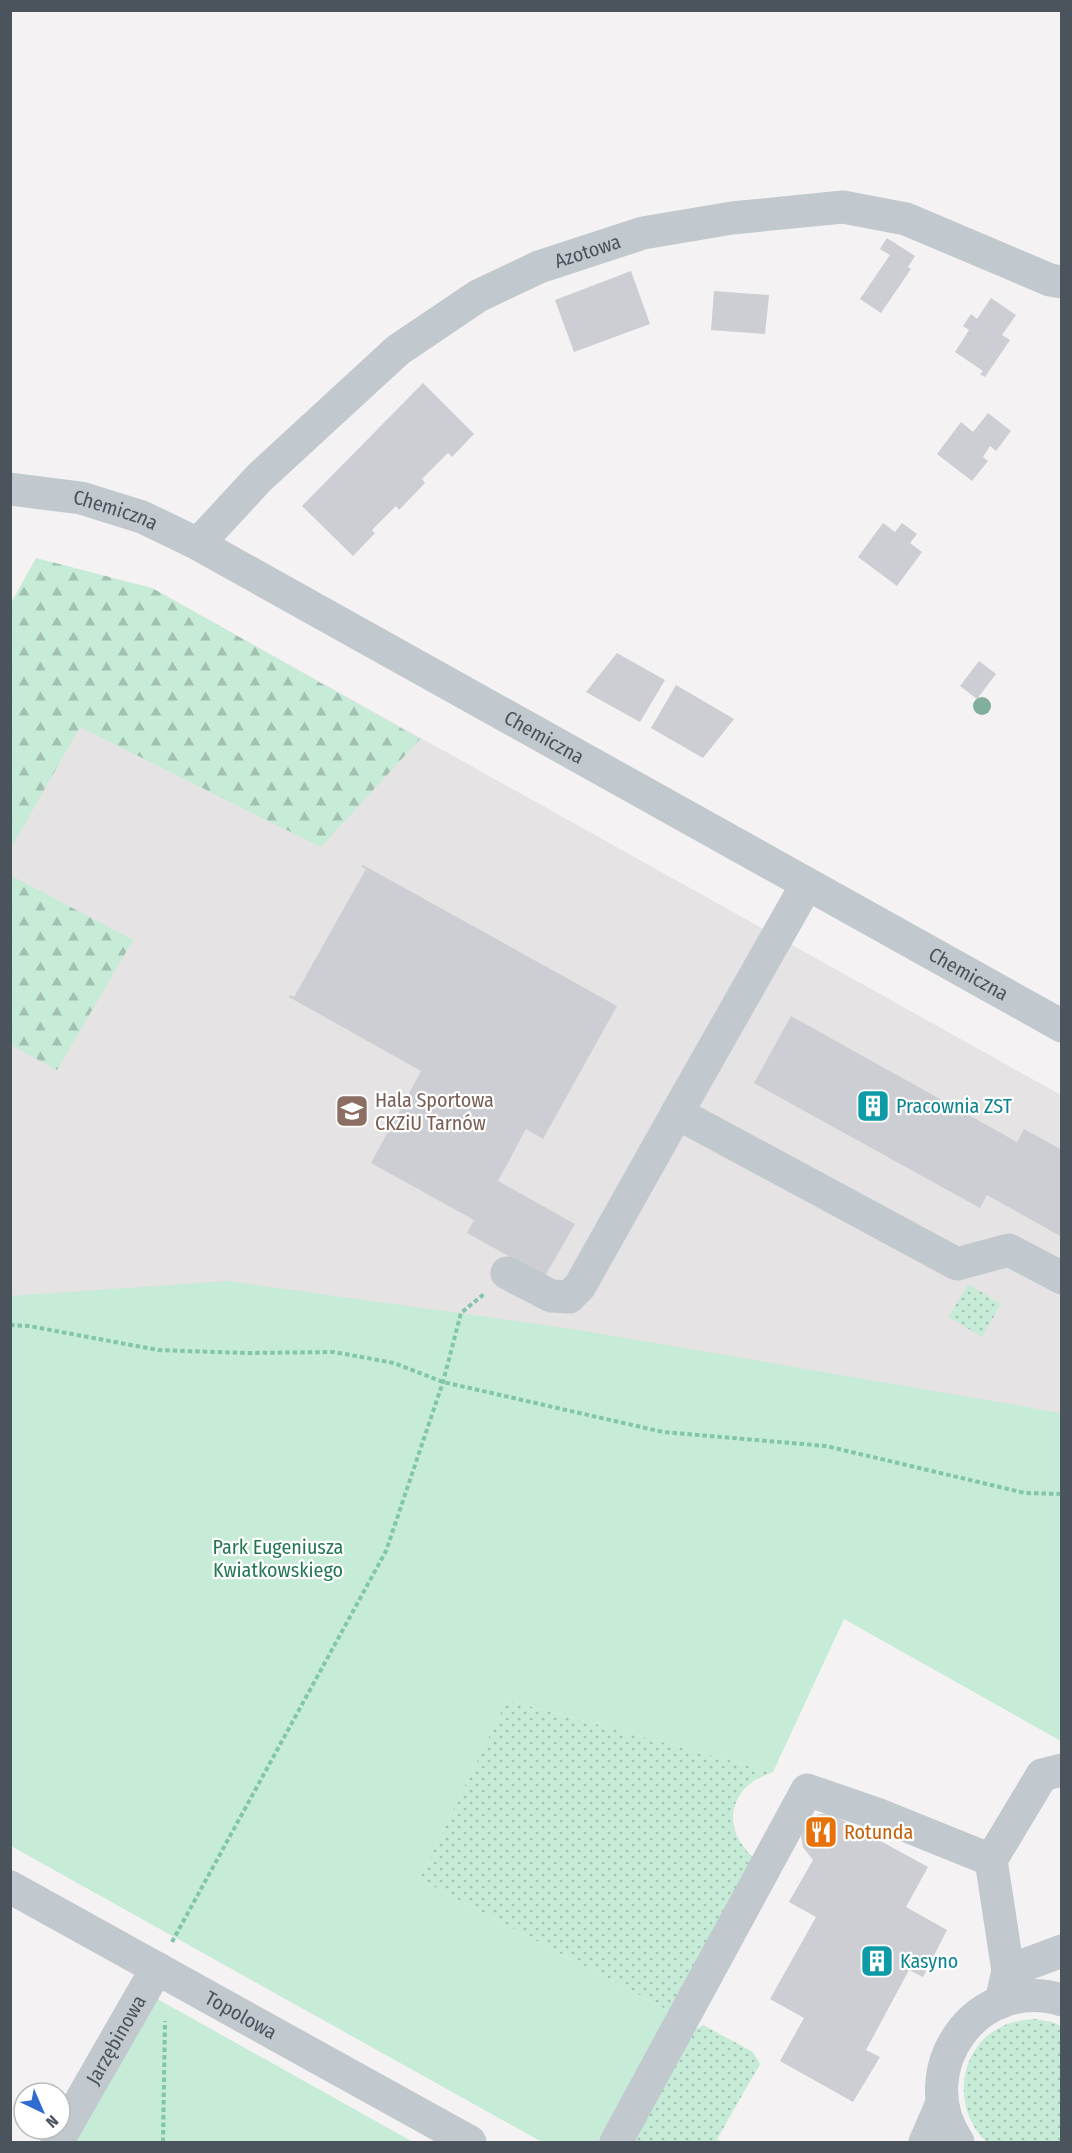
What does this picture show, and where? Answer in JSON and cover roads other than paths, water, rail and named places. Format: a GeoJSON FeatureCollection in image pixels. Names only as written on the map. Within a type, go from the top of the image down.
{"type":"FeatureCollection","features":[{"type":"Feature","properties":{"kind":"street","name":"Azotowa"},"geometry":{"type":"LineString","coordinates":[[198,544],[260,477],[398,350],[478,296],[539,267],[643,233],[732,218],[843,207],[906,219],[1050,280],[1062,282]]}},
{"type":"Feature","properties":{"kind":"street","name":"Chemiczna"},"geometry":{"type":"LineString","coordinates":[[10,489],[81,498],[142,517],[198,544],[1062,1026]]}},
{"type":"Feature","properties":{"kind":"street"},"geometry":{"type":"LineString","coordinates":[[507,1273],[551,1296],[569,1297],[580,1286],[807,884]]}},
{"type":"Feature","properties":{"kind":"street"},"geometry":{"type":"LineString","coordinates":[[677,1113],[957,1264],[1009,1250],[1062,1278]]}},
{"type":"Feature","properties":{"kind":"street"},"geometry":{"type":"LineString","coordinates":[[1005,1986],[990,1860],[1042,1775],[1062,1770]]}},
{"type":"Feature","properties":{"kind":"street"},"geometry":{"type":"LineString","coordinates":[[616,2142],[807,1790],[878,1814],[990,1860]]}},
{"type":"Feature","properties":{"kind":"street","name":"Topolowa"},"geometry":{"type":"LineString","coordinates":[[10,1887],[465,2141]]}},
{"type":"Feature","properties":{"kind":"street"},"geometry":{"type":"LineString","coordinates":[[958,2142],[951,2132],[942,2103],[941,2082],[945,2061],[955,2040],[969,2022],[984,2010],[1005,1986],[1062,1951]]}},
{"type":"Feature","properties":{"kind":"street","name":"Jarzębinowa"},"geometry":{"type":"LineString","coordinates":[[57,2142],[157,1968]]}},
{"type":"Feature","properties":{"kind":"street"},"geometry":{"type":"LineString","coordinates":[[1005,1986],[1036,1996],[1062,2000]]}},
{"type":"Feature","properties":{"kind":"street"},"geometry":{"type":"LineString","coordinates":[[925,2142],[942,2103]]}},
{"type":"Feature","properties":{"kind":"place","name":"Pracownia ZST"},"geometry":{"type":"Point","coordinates":[873,1106]}},
{"type":"Feature","properties":{"kind":"place","name":"Hala Sportowa CKZiU Tarnów"},"geometry":{"type":"Point","coordinates":[352,1111]}},
{"type":"Feature","properties":{"kind":"place","name":"Rotunda"},"geometry":{"type":"Point","coordinates":[821,1832]}},
{"type":"Feature","properties":{"kind":"place","name":"Kasyno"},"geometry":{"type":"Point","coordinates":[877,1961]}},
{"type":"Feature","properties":{"kind":"park label","name":"Park Eugeniusza Kwiatkowskiego"},"geometry":{"type":"Point","coordinates":[278,1558]}}]}
